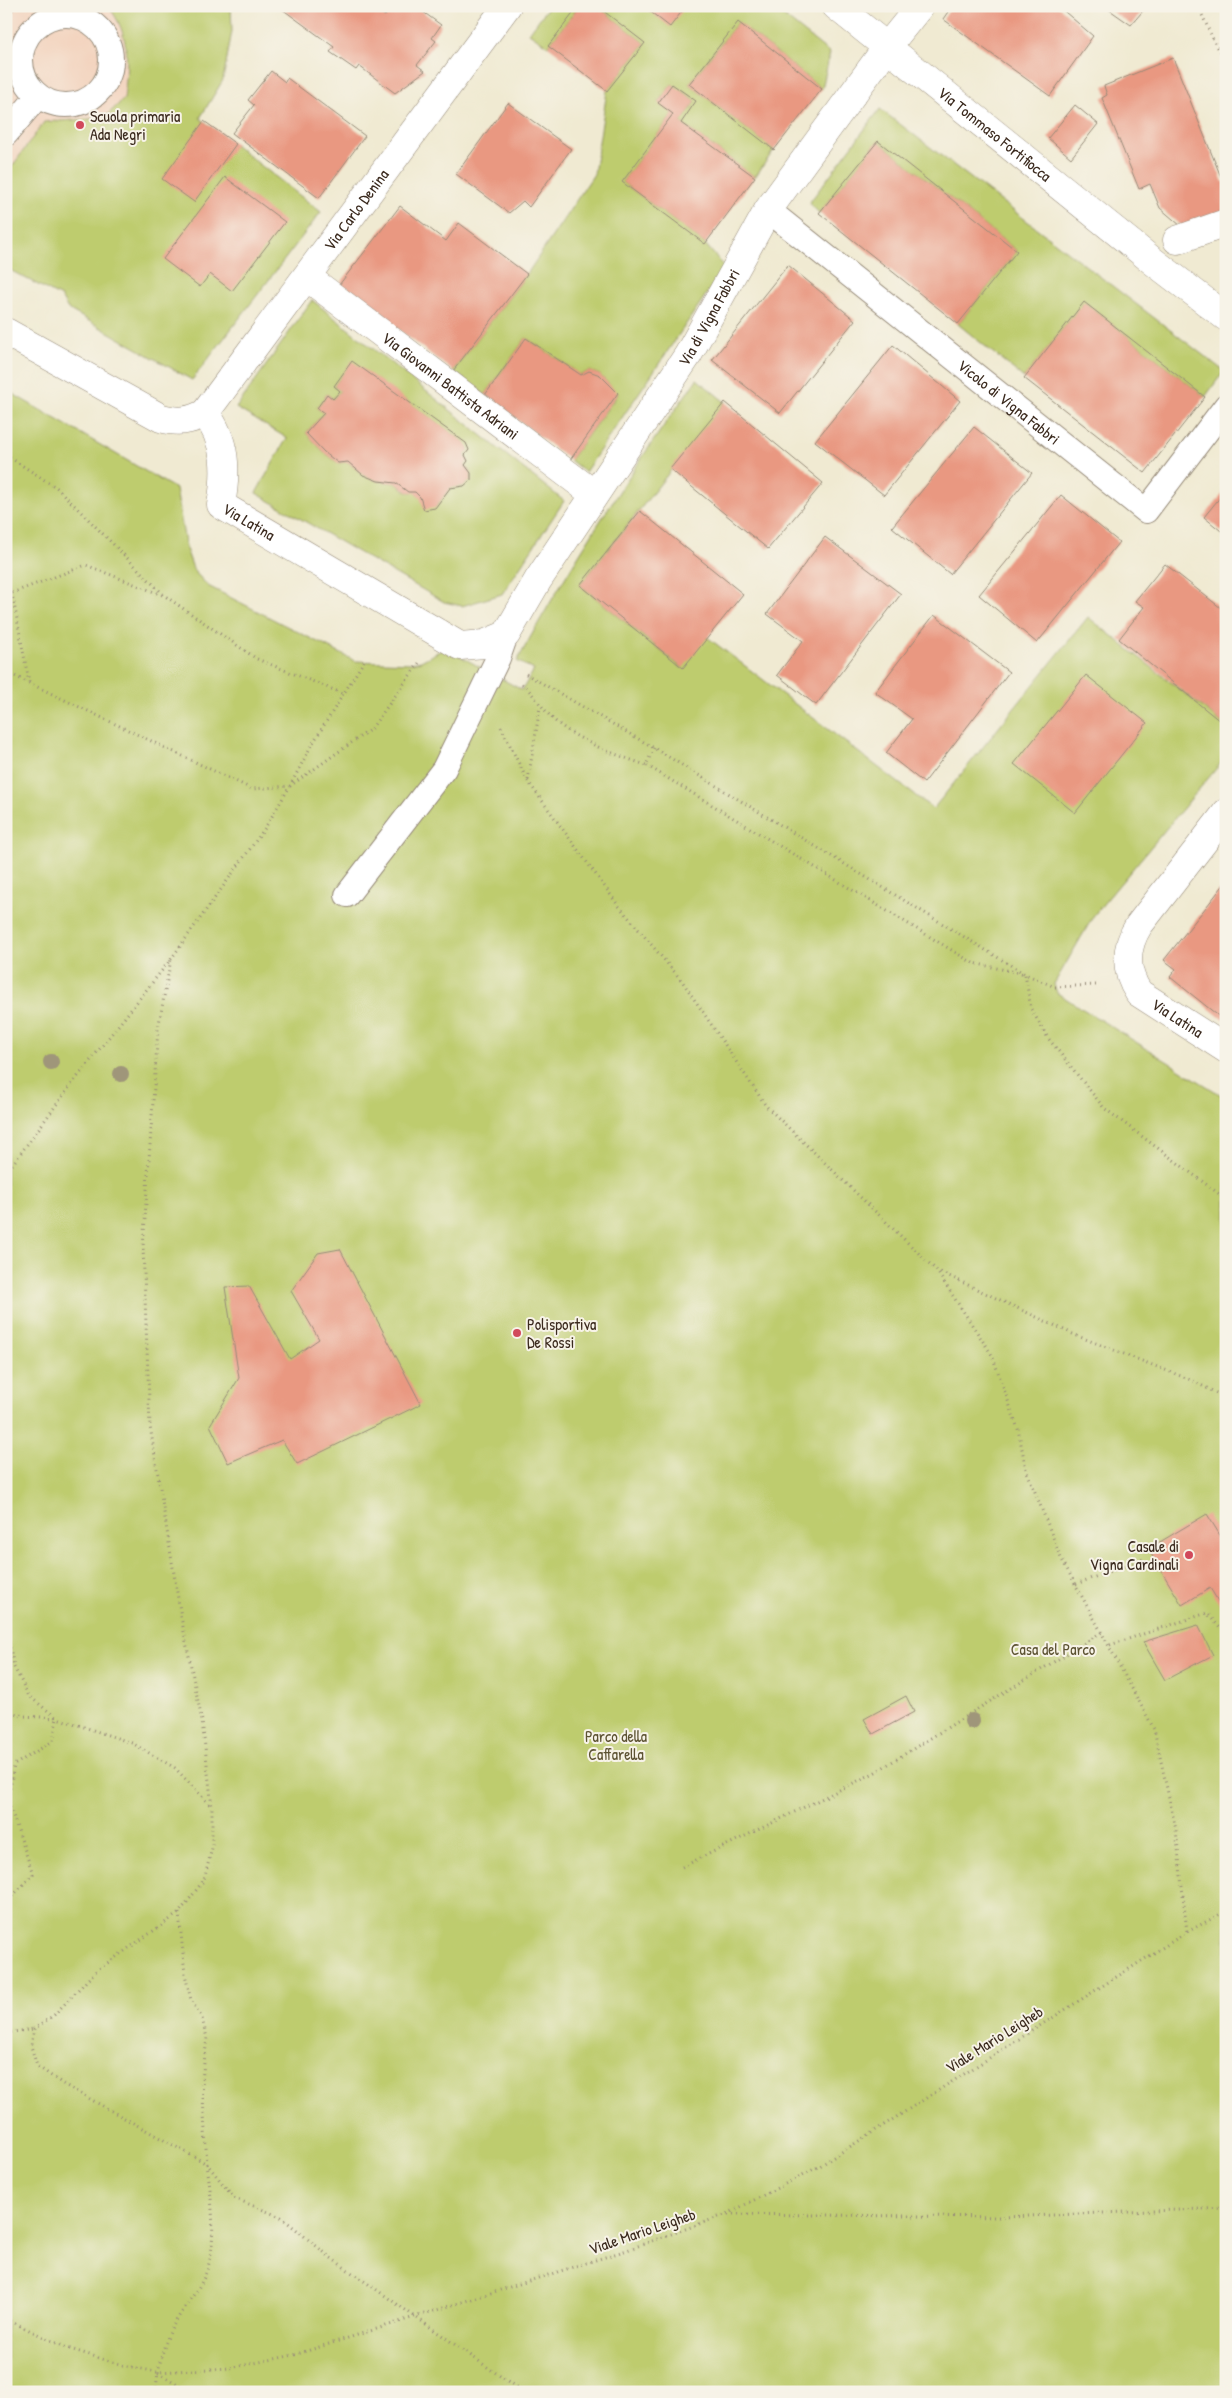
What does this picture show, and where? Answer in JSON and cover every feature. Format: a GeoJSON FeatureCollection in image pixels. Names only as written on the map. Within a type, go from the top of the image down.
{"type":"FeatureCollection","features":[{"type":"Feature","properties":{"kind":"street","name":"Via Carlo Denina"},"geometry":{"type":"LineString","coordinates":[[205,414],[507,6]]}},
{"type":"Feature","properties":{"kind":"street","name":"Via Tommaso Fortifiocca"},"geometry":{"type":"LineString","coordinates":[[836,6],[1154,262],[1226,317]]}},
{"type":"Feature","properties":{"kind":"street","name":"Via di Vigna Fabbri"},"geometry":{"type":"LineString","coordinates":[[506,634],[538,580],[594,494],[688,355],[768,210],[887,46],[920,6]]}},
{"type":"Feature","properties":{"kind":"street"},"geometry":{"type":"LineString","coordinates":[[1177,240],[1226,223]]}},
{"type":"Feature","properties":{"kind":"street","name":"Via Giovanni Battista Adriani"},"geometry":{"type":"LineString","coordinates":[[307,277],[594,494]]}},
{"type":"Feature","properties":{"kind":"street"},"geometry":{"type":"LineString","coordinates":[[6,332],[161,418],[173,422],[187,421],[205,414]]}},
{"type":"Feature","properties":{"kind":"street","name":"Via Latina"},"geometry":{"type":"LineString","coordinates":[[205,414],[220,436],[223,448],[224,486],[220,505],[460,646],[484,644],[495,641],[506,634]]}},
{"type":"Feature","properties":{"kind":"street"},"geometry":{"type":"LineString","coordinates":[[1132,983],[1128,958],[1133,935],[1226,814]]}},
{"type":"Feature","properties":{"kind":"street","name":"Via Latina"},"geometry":{"type":"LineString","coordinates":[[1132,983],[1139,993],[1152,1003],[1226,1049]]}},
{"type":"Feature","properties":{"kind":"lane"},"geometry":{"type":"LineString","coordinates":[[6,134],[38,96]]}},
{"type":"Feature","properties":{"kind":"lane","name":"Vicolo di Vigna Fabbri"},"geometry":{"type":"LineString","coordinates":[[768,210],[1146,510],[1226,406]]}},
{"type":"Feature","properties":{"kind":"lane"},"geometry":{"type":"LineString","coordinates":[[347,895],[444,769],[483,690],[506,634]]}},
{"type":"Feature","properties":{"kind":"path"},"geometry":{"type":"LineString","coordinates":[[1198,6],[1218,50],[1226,54]]}},
{"type":"Feature","properties":{"kind":"path"},"geometry":{"type":"LineString","coordinates":[[6,455],[57,488],[165,596],[257,659],[344,694]]}},
{"type":"Feature","properties":{"kind":"path"},"geometry":{"type":"LineString","coordinates":[[12,593],[86,565],[165,596]]}},
{"type":"Feature","properties":{"kind":"path"},"geometry":{"type":"LineString","coordinates":[[6,585],[12,593],[29,682]]}},
{"type":"Feature","properties":{"kind":"path"},"geometry":{"type":"LineString","coordinates":[[6,1173],[71,1086],[171,959],[266,828],[311,746],[364,661]]}},
{"type":"Feature","properties":{"kind":"path"},"geometry":{"type":"LineString","coordinates":[[6,672],[252,789],[290,786],[371,729],[421,661]]}},
{"type":"Feature","properties":{"kind":"path"},"geometry":{"type":"LineString","coordinates":[[530,677],[654,748],[1025,974],[1055,987],[1132,983]]}},
{"type":"Feature","properties":{"kind":"path"},"geometry":{"type":"LineString","coordinates":[[525,686],[540,706],[557,722],[618,755],[646,765],[973,963],[1025,974]]}},
{"type":"Feature","properties":{"kind":"path"},"geometry":{"type":"LineString","coordinates":[[483,690],[528,780],[618,905],[682,981],[766,1106],[936,1270],[992,1355],[1018,1429],[1026,1469],[1061,1558],[1154,1729],[1176,1830],[1187,1932]]}},
{"type":"Feature","properties":{"kind":"path"},"geometry":{"type":"LineString","coordinates":[[528,780],[540,706]]}},
{"type":"Feature","properties":{"kind":"path"},"geometry":{"type":"LineString","coordinates":[[646,765],[654,748]]}},
{"type":"Feature","properties":{"kind":"path"},"geometry":{"type":"LineString","coordinates":[[6,2033],[34,2029],[54,2014],[96,1971],[179,1913],[204,1880],[212,1848],[212,1807],[202,1721],[181,1616],[150,1416],[143,1247],[158,1029],[171,959]]}},
{"type":"Feature","properties":{"kind":"path"},"geometry":{"type":"LineString","coordinates":[[1025,974],[1031,1009],[1048,1038],[1104,1108],[1226,1199]]}},
{"type":"Feature","properties":{"kind":"path"},"geometry":{"type":"LineString","coordinates":[[936,1270],[1075,1335],[1192,1380],[1226,1398]]}},
{"type":"Feature","properties":{"kind":"path"},"geometry":{"type":"LineString","coordinates":[[1076,1584],[1146,1558]]}},
{"type":"Feature","properties":{"kind":"path"},"geometry":{"type":"LineString","coordinates":[[1110,1645],[1207,1613],[1220,1628],[1226,1628]]}},
{"type":"Feature","properties":{"kind":"path"},"geometry":{"type":"LineString","coordinates":[[6,1628],[14,1667],[29,1696],[56,1718]]}},
{"type":"Feature","properties":{"kind":"path"},"geometry":{"type":"LineString","coordinates":[[682,1866],[874,1773],[1102,1632]]}},
{"type":"Feature","properties":{"kind":"path"},"geometry":{"type":"LineString","coordinates":[[6,1710],[23,1716],[56,1718],[132,1743],[175,1768],[212,1807]]}},
{"type":"Feature","properties":{"kind":"path"},"geometry":{"type":"LineString","coordinates":[[6,1902],[33,1874],[8,1801],[14,1765],[53,1741],[56,1718]]}},
{"type":"Feature","properties":{"kind":"path","name":"Viale Mario Leigheb"},"geometry":{"type":"LineString","coordinates":[[6,2319],[67,2348],[122,2365],[157,2372],[230,2368],[294,2355],[624,2251],[727,2214],[818,2167],[1187,1932],[1226,1911]]}},
{"type":"Feature","properties":{"kind":"path"},"geometry":{"type":"LineString","coordinates":[[156,2392],[157,2372],[172,2327],[208,2268],[212,2245],[212,2208],[207,2164],[202,2080],[207,2038],[202,2018],[191,2000],[185,1974],[179,1913]]}},
{"type":"Feature","properties":{"kind":"path"},"geometry":{"type":"LineString","coordinates":[[34,2029],[31,2046],[37,2066],[63,2084],[207,2164],[234,2198],[281,2217],[331,2258],[523,2392]]}},
{"type":"Feature","properties":{"kind":"path"},"geometry":{"type":"LineString","coordinates":[[727,2214],[1003,2217],[1226,2208]]}},
{"type":"Feature","properties":{"kind":"path"},"geometry":{"type":"LineString","coordinates":[[157,2372],[192,2392]]}},
{"type":"Feature","properties":{"kind":"shaded area","name":"Scuola primaria Ada Negri"},"geometry":{"type":"Polygon","coordinates":[[[6,6],[196,6],[6,268],[6,6]]]}},
{"type":"Feature","properties":{"kind":"green space"},"geometry":{"type":"Polygon","coordinates":[[[108,6],[231,6],[232,31],[223,80],[200,118],[321,212],[192,380],[68,309],[61,297],[6,268],[6,175],[44,122],[104,118],[124,99],[126,50],[121,28],[108,6]]]}},
{"type":"Feature","properties":{"kind":"green space"},"geometry":{"type":"Polygon","coordinates":[[[549,6],[579,6],[548,46],[529,33],[549,6]]]}},
{"type":"Feature","properties":{"kind":"green space"},"geometry":{"type":"Polygon","coordinates":[[[597,6],[771,6],[830,53],[822,89],[738,22],[689,84],[774,150],[755,177],[681,123],[696,101],[672,84],[658,102],[673,114],[622,182],[705,244],[725,267],[585,472],[570,460],[618,394],[600,375],[589,371],[581,375],[526,338],[485,395],[453,371],[527,274],[594,174],[607,91],[645,43],[597,6]]]}},
{"type":"Feature","properties":{"kind":"green space"},"geometry":{"type":"Polygon","coordinates":[[[880,109],[1224,371],[1205,397],[1084,302],[1024,378],[958,324],[1017,251],[878,141],[819,213],[809,203],[880,109]]]}},
{"type":"Feature","properties":{"kind":"green space"},"geometry":{"type":"Polygon","coordinates":[[[312,300],[564,501],[502,594],[462,606],[444,602],[256,493],[287,438],[236,408],[312,300]],[[352,362],[334,386],[340,391],[333,399],[327,394],[317,408],[324,413],[306,433],[324,452],[338,463],[348,462],[363,475],[378,481],[396,483],[407,492],[415,492],[435,508],[450,488],[464,486],[471,480],[471,473],[465,465],[468,461],[465,455],[469,450],[466,443],[352,362]]]}},
{"type":"Feature","properties":{"kind":"green space","name":"Parco della Caffarella"},"geometry":{"type":"Polygon","coordinates":[[[697,379],[725,402],[580,585],[682,668],[707,637],[933,809],[1088,617],[1226,726],[1226,757],[1094,915],[1054,984],[1057,993],[1226,1098],[1226,2392],[6,2392],[6,390],[176,489],[186,549],[194,571],[208,586],[355,661],[411,663],[421,661],[445,648],[522,690],[534,670],[517,661],[602,517],[697,379]]]}},
{"type":"Feature","properties":{"kind":"building"},"geometry":{"type":"Polygon","coordinates":[[[6,6],[15,6],[6,22],[6,6]]]}},
{"type":"Feature","properties":{"kind":"building"},"geometry":{"type":"Polygon","coordinates":[[[278,6],[372,6],[385,16],[392,6],[415,6],[441,25],[432,38],[436,41],[417,65],[425,71],[395,93],[359,66],[356,70],[330,52],[334,47],[278,6]]]}},
{"type":"Feature","properties":{"kind":"building"},"geometry":{"type":"Polygon","coordinates":[[[579,6],[597,6],[645,43],[607,91],[548,46],[579,6]]]}},
{"type":"Feature","properties":{"kind":"building"},"geometry":{"type":"Polygon","coordinates":[[[643,6],[686,6],[670,27],[643,6]]]}},
{"type":"Feature","properties":{"kind":"building"},"geometry":{"type":"Polygon","coordinates":[[[952,6],[1058,6],[1093,36],[1050,96],[943,19],[952,6]]]}},
{"type":"Feature","properties":{"kind":"building"},"geometry":{"type":"Polygon","coordinates":[[[1104,6],[1147,6],[1131,25],[1104,6]]]}},
{"type":"Feature","properties":{"kind":"building"},"geometry":{"type":"Polygon","coordinates":[[[738,22],[822,89],[774,150],[689,84],[738,22]]]}},
{"type":"Feature","properties":{"kind":"building"},"geometry":{"type":"Polygon","coordinates":[[[1173,58],[1223,182],[1226,181],[1226,212],[1181,226],[1160,208],[1150,184],[1139,189],[1102,98],[1107,95],[1104,86],[1173,58]]]}},
{"type":"Feature","properties":{"kind":"building"},"geometry":{"type":"Polygon","coordinates":[[[271,71],[285,82],[287,78],[365,136],[319,198],[232,133],[254,105],[248,100],[271,71]]]}},
{"type":"Feature","properties":{"kind":"building"},"geometry":{"type":"Polygon","coordinates":[[[672,84],[696,101],[681,123],[755,177],[705,244],[622,182],[673,114],[658,103],[672,84]]]}},
{"type":"Feature","properties":{"kind":"building"},"geometry":{"type":"Polygon","coordinates":[[[508,103],[571,149],[529,207],[523,201],[509,213],[456,174],[508,103]]]}},
{"type":"Feature","properties":{"kind":"building"},"geometry":{"type":"Polygon","coordinates":[[[1075,105],[1098,124],[1071,158],[1048,138],[1075,105]]]}},
{"type":"Feature","properties":{"kind":"building"},"geometry":{"type":"Polygon","coordinates":[[[204,121],[236,144],[194,202],[162,179],[204,121]]]}},
{"type":"Feature","properties":{"kind":"building"},"geometry":{"type":"Polygon","coordinates":[[[878,141],[1017,251],[958,324],[819,213],[878,141]]]}},
{"type":"Feature","properties":{"kind":"building"},"geometry":{"type":"Polygon","coordinates":[[[225,177],[285,222],[232,291],[210,274],[200,287],[163,259],[225,177]]]}},
{"type":"Feature","properties":{"kind":"building"},"geometry":{"type":"Polygon","coordinates":[[[400,206],[446,241],[459,223],[527,274],[453,371],[339,285],[400,206]]]}},
{"type":"Feature","properties":{"kind":"building"},"geometry":{"type":"Polygon","coordinates":[[[788,265],[855,320],[780,413],[712,360],[788,265]]]}},
{"type":"Feature","properties":{"kind":"building"},"geometry":{"type":"Polygon","coordinates":[[[1084,302],[1205,397],[1145,473],[1024,378],[1084,302]]]}},
{"type":"Feature","properties":{"kind":"building"},"geometry":{"type":"Polygon","coordinates":[[[526,338],[581,375],[589,371],[600,375],[618,393],[570,460],[485,395],[526,338]]]}},
{"type":"Feature","properties":{"kind":"building"},"geometry":{"type":"Polygon","coordinates":[[[893,345],[960,401],[884,495],[815,441],[893,345]]]}},
{"type":"Feature","properties":{"kind":"building"},"geometry":{"type":"Polygon","coordinates":[[[352,361],[466,443],[469,450],[465,455],[468,461],[465,465],[471,473],[471,480],[464,486],[450,488],[435,508],[424,510],[420,497],[415,492],[408,492],[396,483],[378,481],[363,475],[348,462],[338,463],[324,452],[306,433],[324,413],[317,408],[327,394],[333,399],[340,391],[334,386],[352,361]]]}},
{"type":"Feature","properties":{"kind":"building"},"geometry":{"type":"Polygon","coordinates":[[[725,402],[823,483],[768,549],[670,469],[725,402]]]}},
{"type":"Feature","properties":{"kind":"building"},"geometry":{"type":"Polygon","coordinates":[[[974,427],[1032,473],[950,574],[892,527],[974,427]]]}},
{"type":"Feature","properties":{"kind":"building"},"geometry":{"type":"Polygon","coordinates":[[[1226,490],[1226,535],[1204,517],[1226,490]]]}},
{"type":"Feature","properties":{"kind":"building"},"geometry":{"type":"Polygon","coordinates":[[[1061,495],[1119,542],[1037,643],[979,595],[1061,495]]]}},
{"type":"Feature","properties":{"kind":"building"},"geometry":{"type":"Polygon","coordinates":[[[640,511],[743,594],[683,668],[580,585],[640,511]]]}},
{"type":"Feature","properties":{"kind":"building"},"geometry":{"type":"Polygon","coordinates":[[[825,537],[901,594],[816,705],[777,675],[803,641],[767,614],[825,537]]]}},
{"type":"Feature","properties":{"kind":"building"},"geometry":{"type":"Polygon","coordinates":[[[1165,564],[1226,612],[1226,726],[1119,639],[1144,607],[1135,601],[1165,564]]]}},
{"type":"Feature","properties":{"kind":"building"},"geometry":{"type":"Polygon","coordinates":[[[934,615],[1009,672],[924,783],[886,753],[912,719],[875,692],[934,615]]]}},
{"type":"Feature","properties":{"kind":"building"},"geometry":{"type":"Polygon","coordinates":[[[1086,675],[1147,723],[1075,813],[1014,764],[1086,675]]]}},
{"type":"Feature","properties":{"kind":"building"},"geometry":{"type":"Polygon","coordinates":[[[1226,882],[1226,1022],[1170,977],[1176,969],[1164,960],[1226,882]]]}},
{"type":"Feature","properties":{"kind":"building"},"geometry":{"type":"Polygon","coordinates":[[[340,1249],[421,1404],[297,1464],[282,1440],[228,1463],[210,1425],[239,1378],[225,1287],[249,1286],[290,1359],[319,1339],[291,1291],[318,1253],[340,1249]]]}},
{"type":"Feature","properties":{"kind":"building","name":"Casale di Vigna Cardinali"},"geometry":{"type":"Polygon","coordinates":[[[1207,1514],[1226,1545],[1226,1603],[1221,1606],[1210,1588],[1182,1605],[1148,1549],[1207,1514]]]}},
{"type":"Feature","properties":{"kind":"building"},"geometry":{"type":"Polygon","coordinates":[[[1198,1625],[1213,1655],[1165,1680],[1143,1642],[1198,1625]]]}},
{"type":"Feature","properties":{"kind":"building"},"geometry":{"type":"Polygon","coordinates":[[[906,1696],[914,1712],[873,1734],[864,1719],[906,1696]]]}},
{"type":"Feature","properties":{"kind":"place","name":"Scuola primaria Ada Negri"},"geometry":{"type":"Point","coordinates":[80,125]}},
{"type":"Feature","properties":{"kind":"place","name":"Polisportiva De Rossi"},"geometry":{"type":"Point","coordinates":[517,1333]}},
{"type":"Feature","properties":{"kind":"place","name":"Casale di Vigna Cardinali"},"geometry":{"type":"Point","coordinates":[1189,1555]}},
{"type":"Feature","properties":{"kind":"park label","name":"Casa del Parco"},"geometry":{"type":"Point","coordinates":[1053,1649]}}]}
